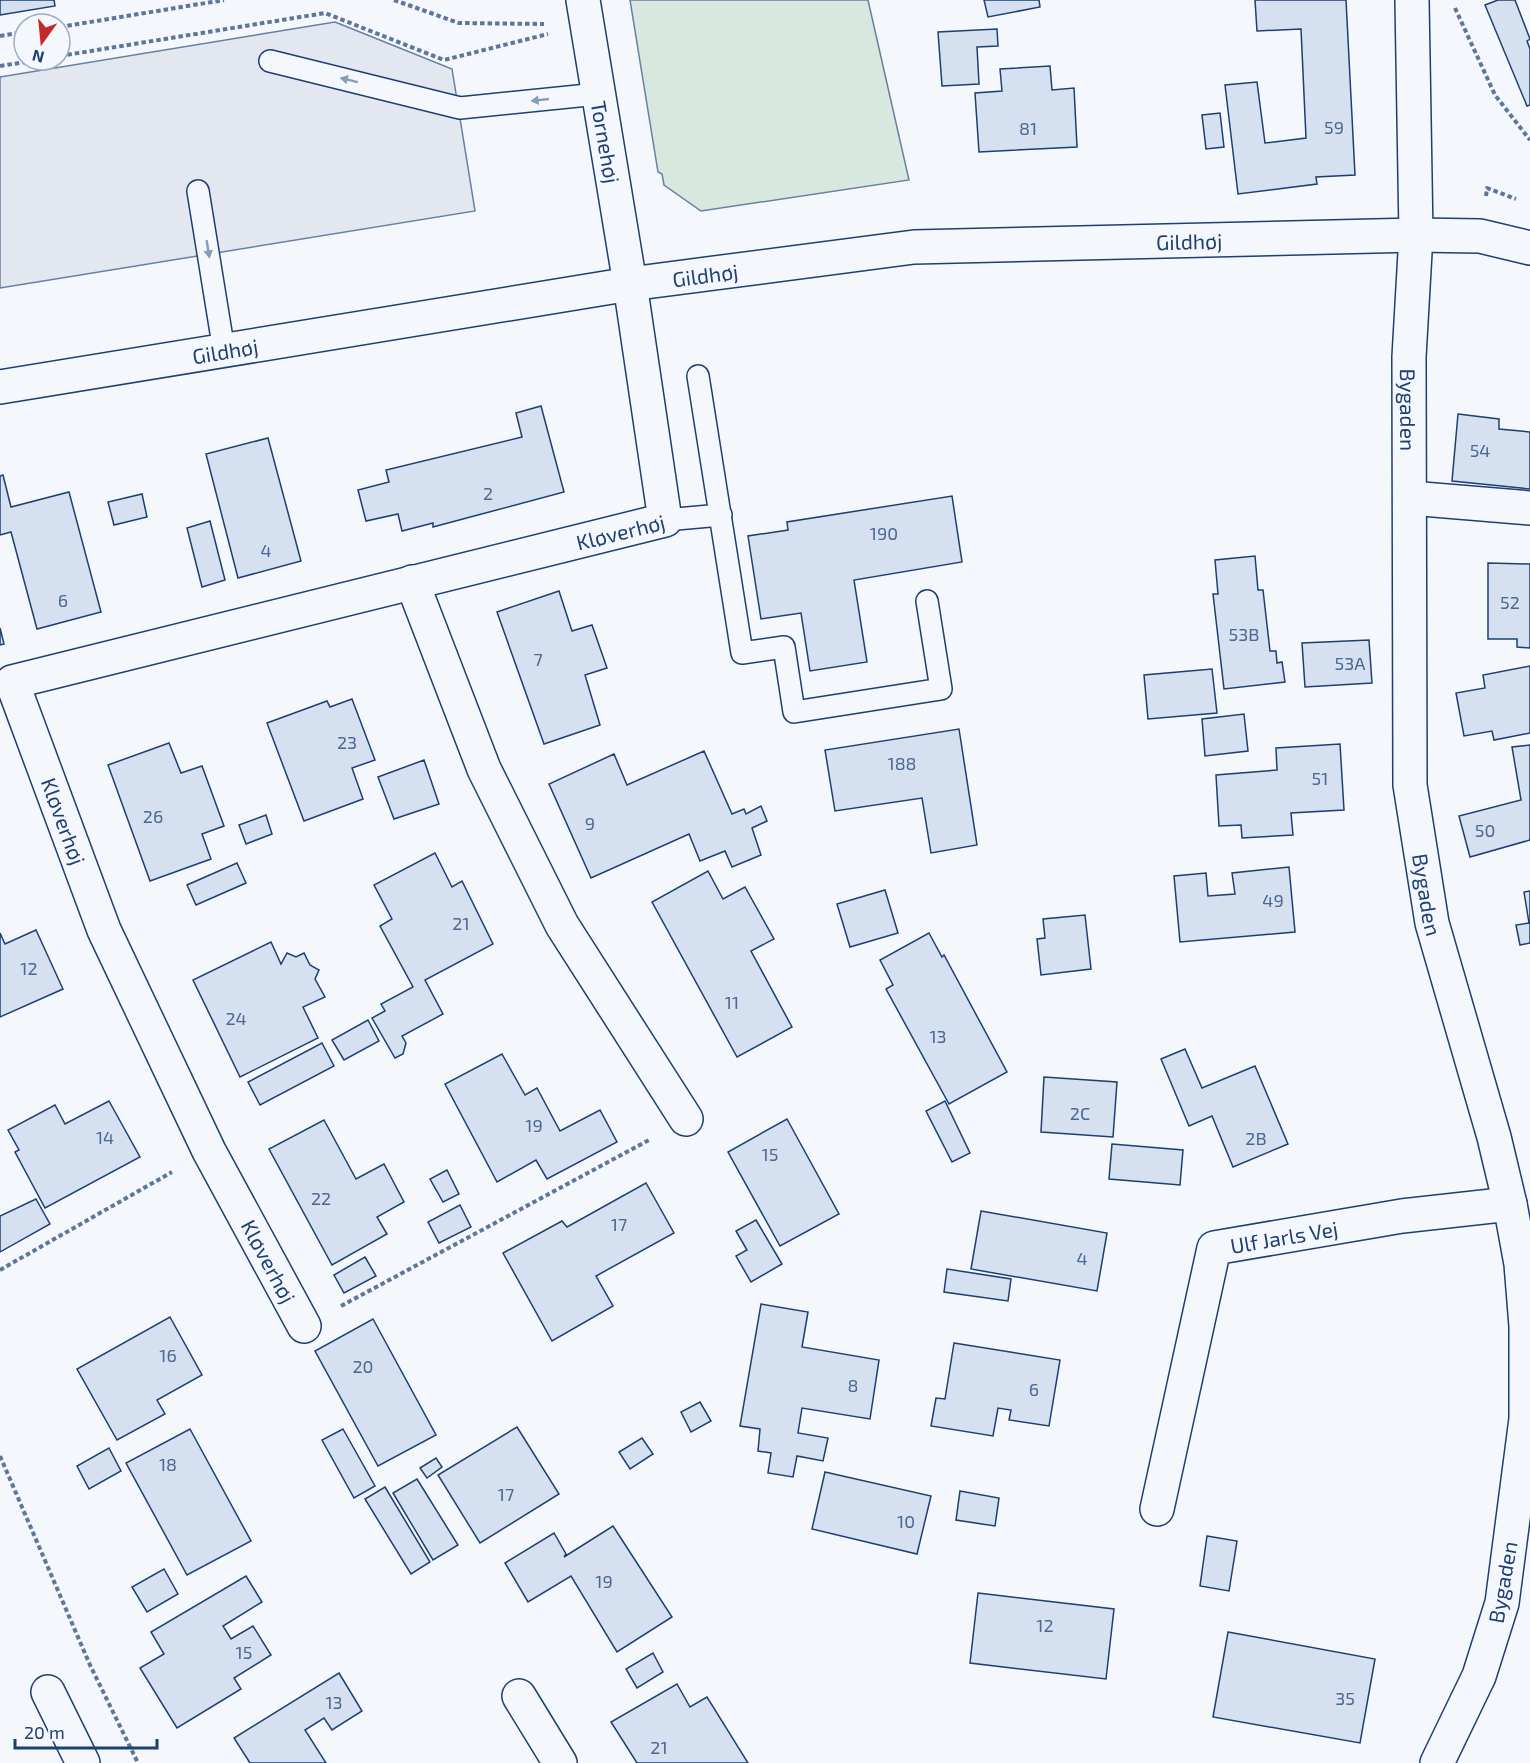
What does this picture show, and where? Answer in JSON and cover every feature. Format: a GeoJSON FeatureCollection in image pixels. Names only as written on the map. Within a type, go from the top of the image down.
{"type":"FeatureCollection","features":[{"type":"Feature","properties":{"kind":"street","name":"Bygaden"},"geometry":{"type":"LineString","coordinates":[[1412,0],[1416,235],[1409,357],[1410,785],[1432,923],[1494,1137],[1510,1204],[1521,1264],[1528,1326],[1526,1419],[1502,1603],[1479,1676],[1437,1763]]}},
{"type":"Feature","properties":{"kind":"street","name":"Tornehøj"},"geometry":{"type":"LineString","coordinates":[[585,12],[630,284]]}},
{"type":"Feature","properties":{"kind":"street","name":"Gildhøj"},"geometry":{"type":"LineString","coordinates":[[0,387],[630,284],[914,247],[1416,235],[1480,236],[1530,248]]}},
{"type":"Feature","properties":{"kind":"street","name":"Kløverhøj"},"geometry":{"type":"LineString","coordinates":[[304,1326],[209,1150],[104,930],[12,682],[665,520],[630,284]]}},
{"type":"Feature","properties":{"kind":"street"},"geometry":{"type":"LineString","coordinates":[[1410,498],[1530,508]]}},
{"type":"Feature","properties":{"kind":"street"},"geometry":{"type":"LineString","coordinates":[[412,582],[484,769],[562,925],[686,1119]]}},
{"type":"Feature","properties":{"kind":"street","name":"Ulf Jarls Vej"},"geometry":{"type":"LineString","coordinates":[[1157,1509],[1214,1248],[1401,1216],[1510,1204]]}},
{"type":"Feature","properties":{"kind":"street"},"geometry":{"type":"LineString","coordinates":[[48,1692],[83,1763]]}},
{"type":"Feature","properties":{"kind":"street"},"geometry":{"type":"LineString","coordinates":[[519,1696],[560,1763]]}},
{"type":"Feature","properties":{"kind":"lane"},"geometry":{"type":"LineString","coordinates":[[270,61],[460,108],[598,94]]}},
{"type":"Feature","properties":{"kind":"lane"},"geometry":{"type":"LineString","coordinates":[[198,191],[224,351]]}},
{"type":"Feature","properties":{"kind":"lane"},"geometry":{"type":"LineString","coordinates":[[698,376],[742,653],[784,647],[794,712],[941,689],[927,601]]}},
{"type":"Feature","properties":{"kind":"lane"},"geometry":{"type":"LineString","coordinates":[[665,520],[720,515]]}},
{"type":"Feature","properties":{"kind":"path"},"geometry":{"type":"LineString","coordinates":[[72,25],[224,0]]}},
{"type":"Feature","properties":{"kind":"path"},"geometry":{"type":"LineString","coordinates":[[394,0],[459,23],[585,12]]}},
{"type":"Feature","properties":{"kind":"path"},"geometry":{"type":"LineString","coordinates":[[1452,2],[1495,95],[1530,140]]}},
{"type":"Feature","properties":{"kind":"path"},"geometry":{"type":"LineString","coordinates":[[304,1326],[686,1119]]}},
{"type":"Feature","properties":{"kind":"path"},"geometry":{"type":"LineString","coordinates":[[0,1270],[209,1150]]}},
{"type":"Feature","properties":{"kind":"path"},"geometry":{"type":"LineString","coordinates":[[0,1456],[90,1665],[138,1763]]}},
{"type":"Feature","properties":{"kind":"shaded area"},"geometry":{"type":"Polygon","coordinates":[[[630,0],[868,0],[909,180],[701,211],[664,185],[662,174],[658,172],[630,0]]]}},
{"type":"Feature","properties":{"kind":"shaded area"},"geometry":{"type":"Polygon","coordinates":[[[335,22],[452,69],[475,211],[0,288],[0,77],[30,72],[72,72],[72,65],[335,22]]]}},
{"type":"Feature","properties":{"kind":"building"},"geometry":{"type":"Polygon","coordinates":[[[0,0],[54,0],[55,6],[0,15],[0,0]]]}},
{"type":"Feature","properties":{"kind":"building"},"geometry":{"type":"Polygon","coordinates":[[[984,0],[1039,0],[1040,7],[988,17],[984,0]]]}},
{"type":"Feature","properties":{"kind":"building"},"geometry":{"type":"Polygon","coordinates":[[[1255,0],[1346,0],[1355,175],[1316,177],[1317,184],[1238,194],[1225,85],[1257,82],[1265,143],[1306,138],[1301,29],[1257,31],[1255,0]]]}},
{"type":"Feature","properties":{"kind":"building"},"geometry":{"type":"Polygon","coordinates":[[[1498,0],[1515,0],[1530,39],[1527,41],[1530,49],[1530,105],[1527,106],[1485,5],[1498,0]]]}},
{"type":"Feature","properties":{"kind":"building"},"geometry":{"type":"Polygon","coordinates":[[[997,29],[998,46],[977,47],[979,84],[942,86],[938,32],[997,29]]]}},
{"type":"Feature","properties":{"kind":"building"},"geometry":{"type":"Polygon","coordinates":[[[1050,66],[1052,90],[1074,88],[1077,147],[979,152],[975,93],[1002,91],[1000,69],[1050,66]]]}},
{"type":"Feature","properties":{"kind":"building"},"geometry":{"type":"Polygon","coordinates":[[[1220,113],[1224,147],[1206,149],[1202,115],[1220,113]]]}},
{"type":"Feature","properties":{"kind":"building"},"geometry":{"type":"Polygon","coordinates":[[[541,406],[564,492],[433,527],[433,523],[402,531],[398,514],[366,521],[358,490],[389,482],[386,470],[522,437],[516,413],[541,406]]]}},
{"type":"Feature","properties":{"kind":"building"},"geometry":{"type":"Polygon","coordinates":[[[1458,414],[1499,419],[1499,429],[1530,432],[1530,489],[1452,481],[1458,414]]]}},
{"type":"Feature","properties":{"kind":"building"},"geometry":{"type":"Polygon","coordinates":[[[268,438],[301,561],[238,578],[206,454],[268,438]]]}},
{"type":"Feature","properties":{"kind":"building"},"geometry":{"type":"Polygon","coordinates":[[[3,475],[11,507],[69,492],[101,612],[37,629],[11,532],[0,535],[0,476],[3,475]]]}},
{"type":"Feature","properties":{"kind":"building"},"geometry":{"type":"Polygon","coordinates":[[[142,494],[147,517],[114,525],[108,502],[142,494]]]}},
{"type":"Feature","properties":{"kind":"building"},"geometry":{"type":"Polygon","coordinates":[[[952,496],[962,562],[854,580],[867,662],[810,671],[801,613],[761,619],[748,536],[788,530],[787,522],[952,496]]]}},
{"type":"Feature","properties":{"kind":"building"},"geometry":{"type":"Polygon","coordinates":[[[210,521],[225,580],[202,587],[187,528],[210,521]]]}},
{"type":"Feature","properties":{"kind":"building"},"geometry":{"type":"Polygon","coordinates":[[[1255,556],[1258,590],[1263,590],[1270,651],[1276,651],[1277,663],[1282,662],[1285,682],[1224,689],[1213,594],[1218,594],[1215,560],[1255,556]]]}},
{"type":"Feature","properties":{"kind":"building"},"geometry":{"type":"Polygon","coordinates":[[[1488,563],[1530,564],[1530,648],[1517,647],[1517,639],[1488,639],[1488,563]]]}},
{"type":"Feature","properties":{"kind":"building"},"geometry":{"type":"Polygon","coordinates":[[[559,591],[572,631],[592,625],[607,668],[585,675],[600,725],[544,744],[497,612],[559,591]]]}},
{"type":"Feature","properties":{"kind":"building"},"geometry":{"type":"Polygon","coordinates":[[[0,628],[4,644],[0,645],[0,628]]]}},
{"type":"Feature","properties":{"kind":"building"},"geometry":{"type":"Polygon","coordinates":[[[1369,640],[1372,683],[1305,687],[1302,643],[1369,640]]]}},
{"type":"Feature","properties":{"kind":"building"},"geometry":{"type":"Polygon","coordinates":[[[1530,666],[1530,733],[1494,740],[1492,731],[1464,736],[1456,693],[1485,688],[1483,675],[1530,666]]]}},
{"type":"Feature","properties":{"kind":"building"},"geometry":{"type":"Polygon","coordinates":[[[1212,669],[1217,713],[1148,719],[1144,675],[1212,669]]]}},
{"type":"Feature","properties":{"kind":"building"},"geometry":{"type":"Polygon","coordinates":[[[352,699],[375,760],[352,768],[363,799],[304,821],[267,723],[327,701],[330,707],[352,699]]]}},
{"type":"Feature","properties":{"kind":"building"},"geometry":{"type":"Polygon","coordinates":[[[1244,714],[1248,751],[1205,756],[1202,719],[1244,714]]]}},
{"type":"Feature","properties":{"kind":"building"},"geometry":{"type":"Polygon","coordinates":[[[959,729],[977,845],[931,853],[922,798],[835,811],[825,750],[959,729]]]}},
{"type":"Feature","properties":{"kind":"building"},"geometry":{"type":"Polygon","coordinates":[[[169,743],[181,773],[202,766],[224,826],[202,834],[211,859],[150,881],[108,765],[169,743]]]}},
{"type":"Feature","properties":{"kind":"building"},"geometry":{"type":"Polygon","coordinates":[[[1340,744],[1344,810],[1291,813],[1293,835],[1242,838],[1241,825],[1219,826],[1216,775],[1277,770],[1276,748],[1340,744]]]}},
{"type":"Feature","properties":{"kind":"building"},"geometry":{"type":"Polygon","coordinates":[[[1530,745],[1530,840],[1470,857],[1459,816],[1521,800],[1512,747],[1530,745]]]}},
{"type":"Feature","properties":{"kind":"building"},"geometry":{"type":"Polygon","coordinates":[[[704,751],[732,814],[744,809],[746,814],[761,806],[767,821],[752,828],[761,855],[732,867],[725,851],[700,861],[689,834],[591,878],[549,784],[614,754],[627,785],[704,751]]]}},
{"type":"Feature","properties":{"kind":"building"},"geometry":{"type":"Polygon","coordinates":[[[424,760],[439,804],[394,819],[378,777],[424,760]]]}},
{"type":"Feature","properties":{"kind":"building"},"geometry":{"type":"Polygon","coordinates":[[[266,815],[272,834],[246,844],[239,825],[266,815]]]}},
{"type":"Feature","properties":{"kind":"building"},"geometry":{"type":"Polygon","coordinates":[[[435,853],[452,887],[462,881],[493,944],[425,980],[443,1014],[402,1036],[406,1043],[403,1054],[395,1058],[372,1018],[385,1011],[381,1004],[413,987],[380,926],[392,919],[374,885],[435,853]]]}},
{"type":"Feature","properties":{"kind":"building"},"geometry":{"type":"Polygon","coordinates":[[[237,863],[246,883],[196,905],[187,885],[237,863]]]}},
{"type":"Feature","properties":{"kind":"building"},"geometry":{"type":"Polygon","coordinates":[[[1289,867],[1295,932],[1180,942],[1174,876],[1206,873],[1208,896],[1235,894],[1232,873],[1289,867]]]}},
{"type":"Feature","properties":{"kind":"building"},"geometry":{"type":"Polygon","coordinates":[[[708,871],[723,899],[745,887],[774,939],[751,951],[792,1027],[737,1057],[652,902],[708,871]]]}},
{"type":"Feature","properties":{"kind":"building"},"geometry":{"type":"Polygon","coordinates":[[[885,890],[898,933],[850,947],[837,904],[885,890]]]}},
{"type":"Feature","properties":{"kind":"building"},"geometry":{"type":"Polygon","coordinates":[[[1530,891],[1530,943],[1520,945],[1516,925],[1529,923],[1524,892],[1530,891]]]}},
{"type":"Feature","properties":{"kind":"building"},"geometry":{"type":"Polygon","coordinates":[[[1085,915],[1091,969],[1041,975],[1037,939],[1045,938],[1043,919],[1085,915]]]}},
{"type":"Feature","properties":{"kind":"building"},"geometry":{"type":"Polygon","coordinates":[[[36,930],[63,989],[0,1017],[0,933],[5,944],[36,930]]]}},
{"type":"Feature","properties":{"kind":"building"},"geometry":{"type":"Polygon","coordinates":[[[929,933],[942,957],[944,955],[1007,1072],[949,1104],[886,989],[893,985],[880,960],[929,933]]]}},
{"type":"Feature","properties":{"kind":"building"},"geometry":{"type":"Polygon","coordinates":[[[271,942],[281,964],[287,953],[296,957],[304,953],[310,965],[319,970],[315,979],[325,997],[303,1007],[318,1038],[240,1077],[193,980],[271,942]]]}},
{"type":"Feature","properties":{"kind":"building"},"geometry":{"type":"Polygon","coordinates":[[[368,1020],[379,1041],[344,1060],[332,1040],[368,1020]]]}},
{"type":"Feature","properties":{"kind":"building"},"geometry":{"type":"Polygon","coordinates":[[[322,1043],[334,1066],[260,1105],[248,1082],[322,1043]]]}},
{"type":"Feature","properties":{"kind":"building"},"geometry":{"type":"Polygon","coordinates":[[[1185,1049],[1202,1088],[1255,1066],[1288,1144],[1233,1167],[1212,1116],[1189,1126],[1161,1059],[1185,1049]]]}},
{"type":"Feature","properties":{"kind":"building"},"geometry":{"type":"Polygon","coordinates":[[[502,1054],[525,1095],[537,1088],[560,1131],[600,1110],[617,1142],[547,1179],[536,1160],[497,1182],[445,1084],[502,1054]]]}},
{"type":"Feature","properties":{"kind":"building"},"geometry":{"type":"Polygon","coordinates":[[[1044,1077],[1117,1082],[1113,1137],[1041,1132],[1044,1077]]]}},
{"type":"Feature","properties":{"kind":"building"},"geometry":{"type":"Polygon","coordinates":[[[109,1101],[140,1157],[45,1208],[15,1152],[19,1150],[8,1130],[55,1105],[65,1124],[109,1101]]]}},
{"type":"Feature","properties":{"kind":"building"},"geometry":{"type":"Polygon","coordinates":[[[945,1101],[970,1153],[952,1162],[926,1111],[945,1101]]]}},
{"type":"Feature","properties":{"kind":"building"},"geometry":{"type":"Polygon","coordinates":[[[787,1119],[839,1214],[780,1246],[728,1152],[787,1119]]]}},
{"type":"Feature","properties":{"kind":"building"},"geometry":{"type":"Polygon","coordinates":[[[324,1120],[356,1179],[384,1164],[404,1202],[377,1217],[387,1234],[332,1265],[269,1149],[324,1120]]]}},
{"type":"Feature","properties":{"kind":"building"},"geometry":{"type":"Polygon","coordinates":[[[1112,1144],[1183,1150],[1180,1185],[1109,1179],[1112,1144]]]}},
{"type":"Feature","properties":{"kind":"building"},"geometry":{"type":"Polygon","coordinates":[[[447,1170],[459,1194],[443,1202],[430,1179],[447,1170]]]}},
{"type":"Feature","properties":{"kind":"building"},"geometry":{"type":"Polygon","coordinates":[[[646,1183],[674,1233],[596,1276],[613,1306],[552,1341],[503,1253],[562,1221],[567,1227],[646,1183]]]}},
{"type":"Feature","properties":{"kind":"building"},"geometry":{"type":"Polygon","coordinates":[[[36,1199],[50,1224],[0,1252],[0,1216],[36,1199]]]}},
{"type":"Feature","properties":{"kind":"building"},"geometry":{"type":"Polygon","coordinates":[[[460,1205],[471,1227],[439,1243],[428,1222],[460,1205]]]}},
{"type":"Feature","properties":{"kind":"building"},"geometry":{"type":"Polygon","coordinates":[[[981,1211],[1107,1233],[1097,1291],[971,1269],[981,1211]]]}},
{"type":"Feature","properties":{"kind":"building"},"geometry":{"type":"Polygon","coordinates":[[[756,1220],[782,1264],[751,1282],[736,1256],[747,1250],[736,1231],[756,1220]]]}},
{"type":"Feature","properties":{"kind":"building"},"geometry":{"type":"Polygon","coordinates":[[[365,1257],[376,1276],[344,1293],[334,1275],[365,1257]]]}},
{"type":"Feature","properties":{"kind":"building"},"geometry":{"type":"Polygon","coordinates":[[[947,1269],[1011,1279],[1008,1301],[944,1292],[947,1269]]]}},
{"type":"Feature","properties":{"kind":"building"},"geometry":{"type":"Polygon","coordinates":[[[761,1304],[808,1312],[802,1347],[879,1360],[870,1419],[802,1408],[798,1433],[828,1438],[823,1461],[797,1456],[793,1477],[768,1473],[771,1453],[758,1451],[760,1429],[740,1426],[761,1304]]]}},
{"type":"Feature","properties":{"kind":"building"},"geometry":{"type":"Polygon","coordinates":[[[170,1317],[202,1375],[157,1400],[165,1414],[117,1440],[77,1369],[170,1317]]]}},
{"type":"Feature","properties":{"kind":"building"},"geometry":{"type":"Polygon","coordinates":[[[373,1319],[436,1435],[378,1466],[315,1351],[373,1319]]]}},
{"type":"Feature","properties":{"kind":"building"},"geometry":{"type":"Polygon","coordinates":[[[954,1343],[1060,1360],[1049,1426],[1009,1420],[1011,1410],[998,1408],[993,1436],[931,1426],[936,1398],[945,1399],[954,1343]]]}},
{"type":"Feature","properties":{"kind":"building"},"geometry":{"type":"Polygon","coordinates":[[[700,1402],[711,1421],[691,1432],[681,1412],[700,1402]]]}},
{"type":"Feature","properties":{"kind":"building"},"geometry":{"type":"Polygon","coordinates":[[[517,1427],[559,1494],[480,1543],[438,1475],[517,1427]]]}},
{"type":"Feature","properties":{"kind":"building"},"geometry":{"type":"Polygon","coordinates":[[[190,1429],[251,1541],[187,1575],[126,1463],[190,1429]]]}},
{"type":"Feature","properties":{"kind":"building"},"geometry":{"type":"Polygon","coordinates":[[[343,1429],[375,1486],[354,1498],[322,1440],[343,1429]]]}},
{"type":"Feature","properties":{"kind":"building"},"geometry":{"type":"Polygon","coordinates":[[[642,1438],[653,1454],[630,1469],[619,1452],[642,1438]]]}},
{"type":"Feature","properties":{"kind":"building"},"geometry":{"type":"Polygon","coordinates":[[[109,1448],[121,1471],[89,1489],[77,1466],[109,1448]]]}},
{"type":"Feature","properties":{"kind":"building"},"geometry":{"type":"Polygon","coordinates":[[[436,1458],[442,1467],[427,1478],[420,1468],[436,1458]]]}},
{"type":"Feature","properties":{"kind":"building"},"geometry":{"type":"Polygon","coordinates":[[[825,1472],[931,1496],[917,1554],[812,1529],[825,1472]]]}},
{"type":"Feature","properties":{"kind":"building"},"geometry":{"type":"Polygon","coordinates":[[[417,1479],[458,1545],[433,1560],[393,1493],[417,1479]]]}},
{"type":"Feature","properties":{"kind":"building"},"geometry":{"type":"Polygon","coordinates":[[[385,1487],[430,1562],[411,1574],[365,1499],[385,1487]]]}},
{"type":"Feature","properties":{"kind":"building"},"geometry":{"type":"Polygon","coordinates":[[[960,1491],[999,1498],[995,1526],[956,1520],[960,1491]]]}},
{"type":"Feature","properties":{"kind":"building"},"geometry":{"type":"Polygon","coordinates":[[[613,1526],[672,1617],[617,1652],[571,1576],[528,1602],[505,1563],[554,1533],[566,1554],[564,1557],[613,1526]]]}},
{"type":"Feature","properties":{"kind":"building"},"geometry":{"type":"Polygon","coordinates":[[[1207,1536],[1237,1541],[1229,1591],[1200,1586],[1207,1536]]]}},
{"type":"Feature","properties":{"kind":"building"},"geometry":{"type":"Polygon","coordinates":[[[164,1569],[178,1594],[147,1612],[132,1587],[164,1569]]]}},
{"type":"Feature","properties":{"kind":"building"},"geometry":{"type":"Polygon","coordinates":[[[246,1576],[262,1602],[223,1626],[231,1639],[253,1626],[271,1655],[234,1678],[241,1689],[177,1728],[140,1668],[164,1654],[151,1632],[246,1576]]]}},
{"type":"Feature","properties":{"kind":"building"},"geometry":{"type":"Polygon","coordinates":[[[978,1593],[1114,1609],[1106,1679],[970,1663],[978,1593]]]}},
{"type":"Feature","properties":{"kind":"building"},"geometry":{"type":"Polygon","coordinates":[[[1228,1632],[1375,1659],[1360,1743],[1213,1717],[1228,1632]]]}},
{"type":"Feature","properties":{"kind":"building"},"geometry":{"type":"Polygon","coordinates":[[[653,1653],[663,1672],[637,1688],[626,1669],[653,1653]]]}},
{"type":"Feature","properties":{"kind":"building"},"geometry":{"type":"Polygon","coordinates":[[[339,1673],[362,1711],[332,1730],[324,1718],[305,1730],[326,1763],[250,1763],[234,1738],[339,1673]]]}},
{"type":"Feature","properties":{"kind":"building"},"geometry":{"type":"Polygon","coordinates":[[[677,1684],[690,1707],[707,1697],[748,1763],[637,1763],[611,1722],[677,1684]]]}}]}
